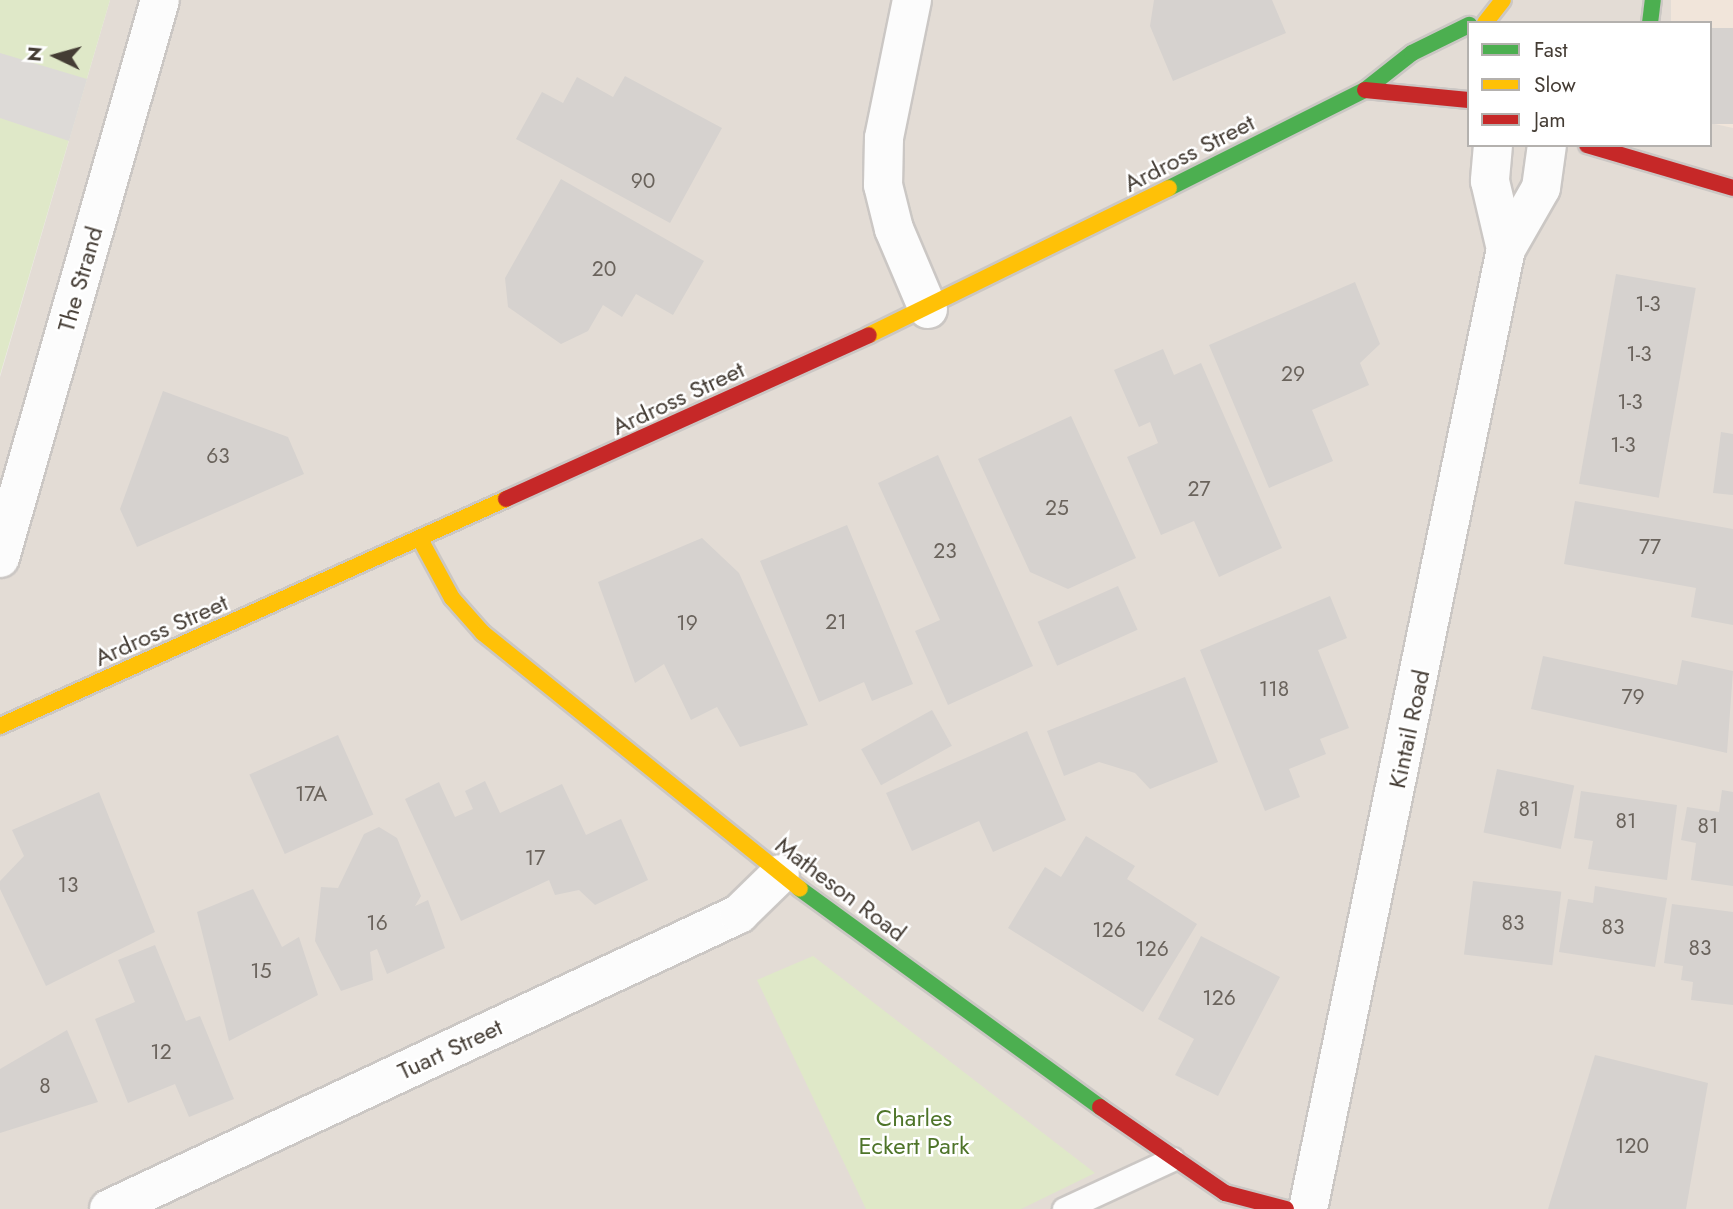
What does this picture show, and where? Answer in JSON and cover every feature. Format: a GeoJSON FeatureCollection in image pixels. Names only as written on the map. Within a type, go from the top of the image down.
{"type":"FeatureCollection","features":[{"type":"Feature","properties":{"kind":"street","name":"The Strand"},"geometry":{"type":"LineString","coordinates":[[0,558],[160,0]]}},
{"type":"Feature","properties":{"kind":"street"},"geometry":{"type":"LineString","coordinates":[[912,0],[884,138],[883,185],[894,229],[928,309]]}},
{"type":"Feature","properties":{"kind":"street"},"geometry":{"type":"LineString","coordinates":[[1488,18],[1503,0]]}},
{"type":"Feature","properties":{"kind":"street"},"geometry":{"type":"LineString","coordinates":[[1650,21],[1654,0]]}},
{"type":"Feature","properties":{"kind":"street","name":"Ardross Street"},"geometry":{"type":"LineString","coordinates":[[0,726],[421,541],[928,309],[1365,90],[1412,53],[1467,26]]}},
{"type":"Feature","properties":{"kind":"street"},"geometry":{"type":"LineString","coordinates":[[1365,90],[1467,100]]}},
{"type":"Feature","properties":{"kind":"street","name":"Kintail Road"},"geometry":{"type":"LineString","coordinates":[[1493,147],[1490,181],[1506,249]]}},
{"type":"Feature","properties":{"kind":"street","name":"Kintail Road"},"geometry":{"type":"LineString","coordinates":[[1308,1209],[1506,249],[1541,188],[1547,147]]}},
{"type":"Feature","properties":{"kind":"street"},"geometry":{"type":"LineString","coordinates":[[1594,147],[1733,188]]}},
{"type":"Feature","properties":{"kind":"street"},"geometry":{"type":"LineString","coordinates":[[1642,147],[1655,165]]}},
{"type":"Feature","properties":{"kind":"street","name":"Matheson Road"},"geometry":{"type":"LineString","coordinates":[[421,541],[452,598],[483,633],[780,874],[1172,1159],[1225,1193],[1286,1209]]}},
{"type":"Feature","properties":{"kind":"street","name":"Tuart Street"},"geometry":{"type":"LineString","coordinates":[[109,1209],[739,914],[780,874]]}},
{"type":"Feature","properties":{"kind":"lane"},"geometry":{"type":"LineString","coordinates":[[1065,1209],[1172,1159]]}},
{"type":"Feature","properties":{"kind":"shaded area"},"geometry":{"type":"Polygon","coordinates":[[[110,0],[1733,0],[1733,1209],[0,1209],[0,377],[110,0]]]}},
{"type":"Feature","properties":{"kind":"shaded area"},"geometry":{"type":"Polygon","coordinates":[[[1671,0],[1733,0],[1733,128],[1712,123],[1712,21],[1671,21],[1671,0]]]}},
{"type":"Feature","properties":{"kind":"shaded area"},"geometry":{"type":"Polygon","coordinates":[[[0,53],[87,79],[69,141],[0,118],[0,53]]]}},
{"type":"Feature","properties":{"kind":"green space"},"geometry":{"type":"Polygon","coordinates":[[[0,0],[110,0],[0,375],[0,0]]]}},
{"type":"Feature","properties":{"kind":"green space","name":"Charles Eckert Park"},"geometry":{"type":"Polygon","coordinates":[[[813,956],[1095,1173],[1021,1209],[866,1209],[757,980],[813,956]]]}},
{"type":"Feature","properties":{"kind":"building"},"geometry":{"type":"Polygon","coordinates":[[[1154,0],[1272,0],[1286,33],[1173,81],[1150,26],[1154,0]]]}},
{"type":"Feature","properties":{"kind":"building"},"geometry":{"type":"Polygon","coordinates":[[[1712,28],[1733,28],[1733,124],[1712,124],[1712,28]]]}},
{"type":"Feature","properties":{"kind":"building"},"geometry":{"type":"Polygon","coordinates":[[[625,76],[722,128],[670,223],[516,139],[542,92],[563,103],[577,77],[613,97],[625,76]]]}},
{"type":"Feature","properties":{"kind":"building"},"geometry":{"type":"Polygon","coordinates":[[[561,179],[704,261],[673,315],[636,294],[622,317],[603,305],[588,331],[561,344],[508,307],[505,278],[561,179]]]}},
{"type":"Feature","properties":{"kind":"building"},"geometry":{"type":"Polygon","coordinates":[[[1616,274],[1696,288],[1659,498],[1579,484],[1616,274]]]}},
{"type":"Feature","properties":{"kind":"building"},"geometry":{"type":"Polygon","coordinates":[[[1355,282],[1380,344],[1360,363],[1369,385],[1312,410],[1333,461],[1269,488],[1209,345],[1355,282]]]}},
{"type":"Feature","properties":{"kind":"building"},"geometry":{"type":"Polygon","coordinates":[[[1163,349],[1174,375],[1201,363],[1282,548],[1219,577],[1194,521],[1161,535],[1127,457],[1158,443],[1150,422],[1139,427],[1114,370],[1163,349]]]}},
{"type":"Feature","properties":{"kind":"building"},"geometry":{"type":"Polygon","coordinates":[[[163,391],[288,437],[304,474],[137,547],[120,509],[163,391]]]}},
{"type":"Feature","properties":{"kind":"building"},"geometry":{"type":"Polygon","coordinates":[[[1071,416],[1136,558],[1068,589],[1030,572],[978,459],[1071,416]]]}},
{"type":"Feature","properties":{"kind":"building"},"geometry":{"type":"Polygon","coordinates":[[[1721,432],[1733,434],[1733,495],[1713,493],[1721,432]]]}},
{"type":"Feature","properties":{"kind":"building"},"geometry":{"type":"Polygon","coordinates":[[[938,455],[1033,666],[948,705],[915,631],[940,620],[878,483],[938,455]]]}},
{"type":"Feature","properties":{"kind":"building"},"geometry":{"type":"Polygon","coordinates":[[[1575,501],[1733,529],[1733,625],[1691,617],[1696,588],[1564,564],[1575,501]]]}},
{"type":"Feature","properties":{"kind":"building"},"geometry":{"type":"Polygon","coordinates":[[[847,525],[913,684],[872,701],[864,682],[819,702],[760,561],[847,525]]]}},
{"type":"Feature","properties":{"kind":"building"},"geometry":{"type":"Polygon","coordinates":[[[702,538],[739,573],[808,725],[740,747],[717,707],[691,720],[664,664],[635,683],[598,582],[702,538]]]}},
{"type":"Feature","properties":{"kind":"building"},"geometry":{"type":"Polygon","coordinates":[[[1118,586],[1138,630],[1057,666],[1038,622],[1118,586]]]}},
{"type":"Feature","properties":{"kind":"building"},"geometry":{"type":"Polygon","coordinates":[[[1330,596],[1347,638],[1318,650],[1349,728],[1320,739],[1326,754],[1289,769],[1300,797],[1265,811],[1200,650],[1330,596]]]}},
{"type":"Feature","properties":{"kind":"building"},"geometry":{"type":"Polygon","coordinates":[[[1543,656],[1677,685],[1682,660],[1733,671],[1727,753],[1531,709],[1543,656]]]}},
{"type":"Feature","properties":{"kind":"building"},"geometry":{"type":"Polygon","coordinates":[[[1185,677],[1218,762],[1150,789],[1135,773],[1099,762],[1064,776],[1047,731],[1185,677]]]}},
{"type":"Feature","properties":{"kind":"building"},"geometry":{"type":"Polygon","coordinates":[[[932,710],[952,746],[881,785],[861,749],[932,710]]]}},
{"type":"Feature","properties":{"kind":"building"},"geometry":{"type":"Polygon","coordinates":[[[1027,731],[1066,820],[993,852],[979,821],[912,851],[886,793],[1027,731]]]}},
{"type":"Feature","properties":{"kind":"building"},"geometry":{"type":"Polygon","coordinates":[[[338,735],[373,814],[285,854],[249,774],[338,735]]]}},
{"type":"Feature","properties":{"kind":"building"},"geometry":{"type":"Polygon","coordinates":[[[1497,769],[1574,785],[1561,849],[1483,833],[1497,769]]]}},
{"type":"Feature","properties":{"kind":"building"},"geometry":{"type":"Polygon","coordinates":[[[485,781],[500,813],[562,784],[586,835],[621,819],[648,880],[595,905],[579,890],[555,895],[549,880],[461,921],[405,799],[439,782],[455,817],[473,809],[465,791],[485,781]]]}},
{"type":"Feature","properties":{"kind":"building"},"geometry":{"type":"Polygon","coordinates":[[[1722,790],[1733,792],[1733,886],[1691,880],[1696,843],[1681,840],[1687,807],[1719,812],[1722,790]]]}},
{"type":"Feature","properties":{"kind":"building"},"geometry":{"type":"Polygon","coordinates":[[[1581,791],[1677,805],[1667,880],[1588,869],[1593,841],[1574,838],[1581,791]]]}},
{"type":"Feature","properties":{"kind":"building"},"geometry":{"type":"Polygon","coordinates":[[[99,792],[155,932],[46,986],[0,889],[0,881],[24,856],[12,830],[99,792]]]}},
{"type":"Feature","properties":{"kind":"building"},"geometry":{"type":"Polygon","coordinates":[[[379,827],[397,838],[421,896],[415,906],[428,900],[445,948],[387,974],[377,949],[370,952],[373,980],[341,991],[315,941],[321,887],[338,888],[364,834],[379,827]]]}},
{"type":"Feature","properties":{"kind":"building"},"geometry":{"type":"Polygon","coordinates":[[[1086,836],[1135,866],[1127,879],[1197,924],[1143,1012],[1008,928],[1045,867],[1061,877],[1086,836]]]}},
{"type":"Feature","properties":{"kind":"building"},"geometry":{"type":"Polygon","coordinates":[[[1473,881],[1561,892],[1552,965],[1464,954],[1473,881]]]}},
{"type":"Feature","properties":{"kind":"building"},"geometry":{"type":"Polygon","coordinates":[[[1595,886],[1667,898],[1655,967],[1559,952],[1568,899],[1593,903],[1595,886]]]}},
{"type":"Feature","properties":{"kind":"building"},"geometry":{"type":"Polygon","coordinates":[[[253,889],[282,947],[299,937],[318,995],[229,1041],[197,912],[253,889]]]}},
{"type":"Feature","properties":{"kind":"building"},"geometry":{"type":"Polygon","coordinates":[[[1672,904],[1733,912],[1733,1005],[1691,1000],[1693,982],[1681,980],[1683,966],[1664,963],[1672,904]]]}},
{"type":"Feature","properties":{"kind":"building"},"geometry":{"type":"Polygon","coordinates":[[[1201,936],[1280,977],[1218,1096],[1175,1075],[1194,1039],[1158,1019],[1201,936]]]}},
{"type":"Feature","properties":{"kind":"building"},"geometry":{"type":"Polygon","coordinates":[[[155,945],[186,1021],[200,1016],[234,1099],[189,1117],[175,1084],[128,1103],[95,1019],[135,1002],[118,960],[155,945]]]}},
{"type":"Feature","properties":{"kind":"building"},"geometry":{"type":"Polygon","coordinates":[[[67,1030],[98,1102],[0,1133],[0,1069],[67,1030]]]}},
{"type":"Feature","properties":{"kind":"building"},"geometry":{"type":"Polygon","coordinates":[[[1595,1055],[1708,1083],[1686,1209],[1548,1209],[1595,1055]]]}},
{"type":"Feature","properties":{"kind":"traffic: fast"},"geometry":{"type":"LineString","coordinates":[[1650,21],[1653,0]]}},
{"type":"Feature","properties":{"kind":"traffic: fast"},"geometry":{"type":"LineString","coordinates":[[1169,188],[1365,90],[1412,53],[1467,26]]}},
{"type":"Feature","properties":{"kind":"traffic: fast"},"geometry":{"type":"LineString","coordinates":[[800,889],[1100,1107]]}},
{"type":"Feature","properties":{"kind":"traffic: slow"},"geometry":{"type":"LineString","coordinates":[[1487,21],[1503,0]]}},
{"type":"Feature","properties":{"kind":"traffic: slow"},"geometry":{"type":"LineString","coordinates":[[869,335],[1169,188]]}},
{"type":"Feature","properties":{"kind":"traffic: slow"},"geometry":{"type":"LineString","coordinates":[[0,726],[506,499]]}},
{"type":"Feature","properties":{"kind":"traffic: slow"},"geometry":{"type":"LineString","coordinates":[[421,541],[452,598],[483,633],[800,889]]}},
{"type":"Feature","properties":{"kind":"traffic: jam"},"geometry":{"type":"LineString","coordinates":[[1365,90],[1467,100]]}},
{"type":"Feature","properties":{"kind":"traffic: jam"},"geometry":{"type":"LineString","coordinates":[[1594,147],[1733,188]]}},
{"type":"Feature","properties":{"kind":"traffic: jam"},"geometry":{"type":"LineString","coordinates":[[506,499],[869,335]]}},
{"type":"Feature","properties":{"kind":"traffic: jam"},"geometry":{"type":"LineString","coordinates":[[1100,1107],[1225,1193],[1286,1209]]}}]}
